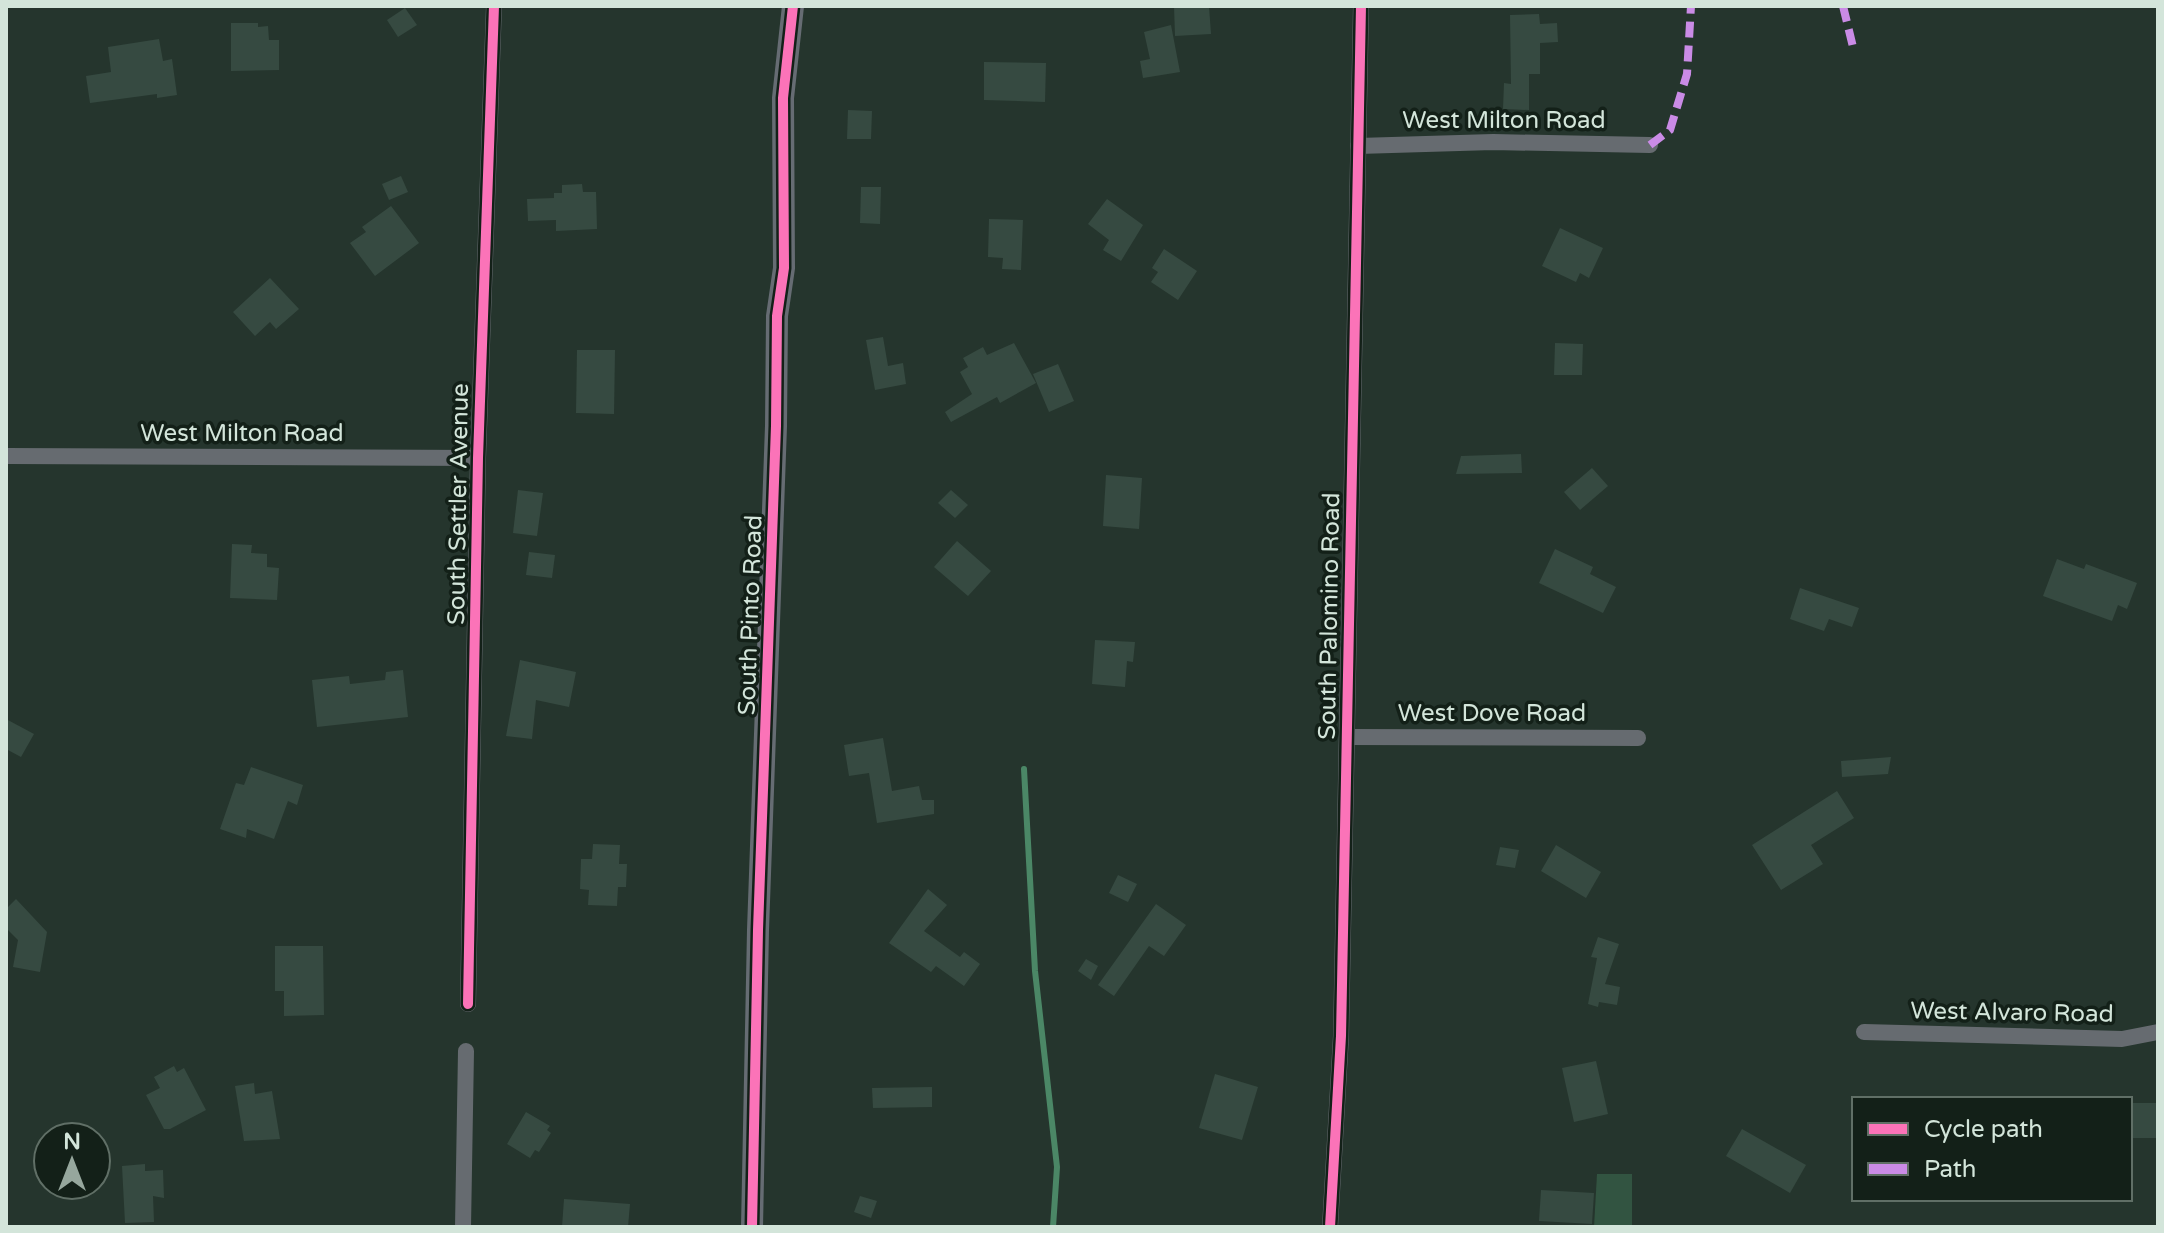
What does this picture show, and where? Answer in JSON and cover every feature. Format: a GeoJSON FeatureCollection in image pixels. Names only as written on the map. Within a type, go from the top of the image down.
{"type":"FeatureCollection","features":[{"type":"Feature","properties":{"kind":"street","name":"South Settler Avenue"},"geometry":{"type":"LineString","coordinates":[[468,1004],[478,458],[494,6]]}},
{"type":"Feature","properties":{"kind":"street","name":"South Pinto Road"},"geometry":{"type":"LineString","coordinates":[[752,1227],[777,316],[784,268],[783,98],[793,6]]}},
{"type":"Feature","properties":{"kind":"street","name":"South Palomino Road"},"geometry":{"type":"LineString","coordinates":[[1330,1227],[1341,1036],[1361,6]]}},
{"type":"Feature","properties":{"kind":"street","name":"West Milton Road"},"geometry":{"type":"LineString","coordinates":[[1358,146],[1493,142],[1650,145]]}},
{"type":"Feature","properties":{"kind":"street","name":"West Milton Road"},"geometry":{"type":"LineString","coordinates":[[6,456],[478,458]]}},
{"type":"Feature","properties":{"kind":"street","name":"West Dove Road"},"geometry":{"type":"LineString","coordinates":[[1347,737],[1638,738]]}},
{"type":"Feature","properties":{"kind":"street","name":"West Alvaro Road"},"geometry":{"type":"LineString","coordinates":[[1864,1032],[2122,1039],[2158,1032]]}},
{"type":"Feature","properties":{"kind":"street"},"geometry":{"type":"LineString","coordinates":[[463,1227],[466,1051]]}},
{"type":"Feature","properties":{"kind":"green space"},"geometry":{"type":"Polygon","coordinates":[[[1597,1174],[1632,1174],[1632,1227],[1594,1227],[1597,1174]]]}},
{"type":"Feature","properties":{"kind":"building"},"geometry":{"type":"Polygon","coordinates":[[[1174,6],[1209,6],[1211,34],[1175,36],[1174,6]]]}},
{"type":"Feature","properties":{"kind":"building"},"geometry":{"type":"Polygon","coordinates":[[[405,8],[417,25],[398,37],[387,20],[405,8]]]}},
{"type":"Feature","properties":{"kind":"building"},"geometry":{"type":"Polygon","coordinates":[[[1539,14],[1540,24],[1557,23],[1558,42],[1540,43],[1540,74],[1529,74],[1529,110],[1503,109],[1504,83],[1511,84],[1510,15],[1539,14]]]}},
{"type":"Feature","properties":{"kind":"building"},"geometry":{"type":"Polygon","coordinates":[[[231,23],[268,26],[269,40],[279,40],[279,70],[231,71],[231,23]]]}},
{"type":"Feature","properties":{"kind":"building"},"geometry":{"type":"Polygon","coordinates":[[[1171,25],[1180,72],[1143,78],[1140,61],[1150,59],[1144,32],[1171,25]]]}},
{"type":"Feature","properties":{"kind":"building"},"geometry":{"type":"Polygon","coordinates":[[[159,39],[163,61],[172,59],[177,95],[157,98],[157,94],[90,103],[86,76],[111,72],[108,47],[159,39]]]}},
{"type":"Feature","properties":{"kind":"building"},"geometry":{"type":"Polygon","coordinates":[[[984,62],[1046,63],[1045,102],[984,100],[984,62]]]}},
{"type":"Feature","properties":{"kind":"building"},"geometry":{"type":"Polygon","coordinates":[[[848,110],[872,111],[871,139],[847,139],[848,110]]]}},
{"type":"Feature","properties":{"kind":"building"},"geometry":{"type":"Polygon","coordinates":[[[401,176],[408,192],[389,200],[382,184],[401,176]]]}},
{"type":"Feature","properties":{"kind":"building"},"geometry":{"type":"Polygon","coordinates":[[[582,184],[583,192],[596,192],[597,229],[556,231],[556,220],[528,221],[527,199],[554,198],[554,193],[562,193],[562,185],[582,184]]]}},
{"type":"Feature","properties":{"kind":"building"},"geometry":{"type":"Polygon","coordinates":[[[861,187],[881,187],[880,224],[860,223],[861,187]]]}},
{"type":"Feature","properties":{"kind":"building"},"geometry":{"type":"Polygon","coordinates":[[[1107,199],[1143,225],[1121,261],[1103,250],[1109,240],[1088,224],[1107,199]]]}},
{"type":"Feature","properties":{"kind":"building"},"geometry":{"type":"Polygon","coordinates":[[[391,206],[419,243],[375,276],[350,243],[366,232],[362,227],[391,206]]]}},
{"type":"Feature","properties":{"kind":"building"},"geometry":{"type":"Polygon","coordinates":[[[989,219],[1023,220],[1021,270],[1002,269],[1003,258],[988,257],[989,219]]]}},
{"type":"Feature","properties":{"kind":"building"},"geometry":{"type":"Polygon","coordinates":[[[1560,228],[1603,248],[1589,278],[1580,273],[1576,282],[1542,266],[1560,228]]]}},
{"type":"Feature","properties":{"kind":"building"},"geometry":{"type":"Polygon","coordinates":[[[1164,249],[1197,271],[1178,300],[1151,282],[1158,272],[1152,268],[1164,249]]]}},
{"type":"Feature","properties":{"kind":"building"},"geometry":{"type":"Polygon","coordinates":[[[270,278],[299,309],[276,329],[270,322],[255,336],[233,312],[270,278]]]}},
{"type":"Feature","properties":{"kind":"building"},"geometry":{"type":"Polygon","coordinates":[[[883,337],[888,366],[903,363],[906,384],[875,390],[866,340],[883,337]]]}},
{"type":"Feature","properties":{"kind":"building"},"geometry":{"type":"Polygon","coordinates":[[[1014,343],[1036,383],[1000,403],[997,397],[951,422],[945,412],[972,394],[960,372],[968,367],[963,358],[983,347],[987,355],[1014,343]]]}},
{"type":"Feature","properties":{"kind":"building"},"geometry":{"type":"Polygon","coordinates":[[[1555,343],[1583,344],[1582,375],[1554,375],[1555,343]]]}},
{"type":"Feature","properties":{"kind":"building"},"geometry":{"type":"Polygon","coordinates":[[[577,350],[615,350],[614,414],[576,413],[577,350]]]}},
{"type":"Feature","properties":{"kind":"building"},"geometry":{"type":"Polygon","coordinates":[[[1058,364],[1074,401],[1049,412],[1033,374],[1058,364]]]}},
{"type":"Feature","properties":{"kind":"building"},"geometry":{"type":"Polygon","coordinates":[[[1521,454],[1522,473],[1456,474],[1461,456],[1521,454]]]}},
{"type":"Feature","properties":{"kind":"building"},"geometry":{"type":"Polygon","coordinates":[[[1592,468],[1608,486],[1580,510],[1564,492],[1592,468]]]}},
{"type":"Feature","properties":{"kind":"building"},"geometry":{"type":"Polygon","coordinates":[[[1106,475],[1142,478],[1139,529],[1103,526],[1106,475]]]}},
{"type":"Feature","properties":{"kind":"building"},"geometry":{"type":"Polygon","coordinates":[[[518,490],[543,493],[537,536],[513,533],[518,490]]]}},
{"type":"Feature","properties":{"kind":"building"},"geometry":{"type":"Polygon","coordinates":[[[951,490],[968,505],[955,518],[938,503],[951,490]]]}},
{"type":"Feature","properties":{"kind":"building"},"geometry":{"type":"Polygon","coordinates":[[[957,541],[991,571],[968,596],[934,567],[957,541]]]}},
{"type":"Feature","properties":{"kind":"building"},"geometry":{"type":"Polygon","coordinates":[[[232,544],[252,545],[251,553],[267,554],[267,567],[279,568],[277,600],[230,598],[232,544]]]}},
{"type":"Feature","properties":{"kind":"building"},"geometry":{"type":"Polygon","coordinates":[[[1555,549],[1593,567],[1590,574],[1616,587],[1603,613],[1539,583],[1555,549]]]}},
{"type":"Feature","properties":{"kind":"building"},"geometry":{"type":"Polygon","coordinates":[[[529,552],[555,555],[552,578],[526,575],[529,552]]]}},
{"type":"Feature","properties":{"kind":"building"},"geometry":{"type":"Polygon","coordinates":[[[2057,559],[2084,569],[2086,564],[2137,583],[2127,609],[2118,605],[2112,621],[2043,596],[2057,559]]]}},
{"type":"Feature","properties":{"kind":"building"},"geometry":{"type":"Polygon","coordinates":[[[1800,588],[1859,608],[1852,627],[1829,619],[1824,631],[1790,619],[1800,588]]]}},
{"type":"Feature","properties":{"kind":"building"},"geometry":{"type":"Polygon","coordinates":[[[1095,640],[1135,642],[1133,662],[1127,661],[1125,687],[1092,684],[1095,640]]]}},
{"type":"Feature","properties":{"kind":"building"},"geometry":{"type":"Polygon","coordinates":[[[520,660],[576,672],[569,707],[536,700],[532,739],[506,736],[520,660]]]}},
{"type":"Feature","properties":{"kind":"building"},"geometry":{"type":"Polygon","coordinates":[[[403,670],[408,717],[317,727],[312,680],[349,676],[350,684],[385,680],[386,672],[403,670]]]}},
{"type":"Feature","properties":{"kind":"building"},"geometry":{"type":"Polygon","coordinates":[[[6,719],[34,734],[21,757],[6,749],[6,719]]]}},
{"type":"Feature","properties":{"kind":"building"},"geometry":{"type":"Polygon","coordinates":[[[883,738],[892,791],[919,786],[922,800],[934,800],[934,814],[877,823],[869,773],[849,776],[844,745],[883,738]]]}},
{"type":"Feature","properties":{"kind":"building"},"geometry":{"type":"Polygon","coordinates":[[[1891,757],[1888,774],[1842,777],[1841,761],[1891,757]]]}},
{"type":"Feature","properties":{"kind":"building"},"geometry":{"type":"Polygon","coordinates":[[[251,767],[303,785],[297,805],[288,801],[274,839],[247,829],[246,838],[220,829],[236,783],[244,785],[251,767]]]}},
{"type":"Feature","properties":{"kind":"building"},"geometry":{"type":"Polygon","coordinates":[[[1837,791],[1854,818],[1811,845],[1823,864],[1781,890],[1752,845],[1837,791]]]}},
{"type":"Feature","properties":{"kind":"building"},"geometry":{"type":"Polygon","coordinates":[[[593,844],[620,845],[619,864],[627,864],[626,887],[618,887],[617,906],[588,905],[589,890],[580,889],[581,859],[592,859],[593,844]]]}},
{"type":"Feature","properties":{"kind":"building"},"geometry":{"type":"Polygon","coordinates":[[[1556,845],[1601,872],[1586,898],[1541,871],[1556,845]]]}},
{"type":"Feature","properties":{"kind":"building"},"geometry":{"type":"Polygon","coordinates":[[[1500,847],[1519,850],[1515,868],[1496,865],[1500,847]]]}},
{"type":"Feature","properties":{"kind":"building"},"geometry":{"type":"Polygon","coordinates":[[[1118,875],[1137,884],[1128,902],[1109,893],[1118,875]]]}},
{"type":"Feature","properties":{"kind":"building"},"geometry":{"type":"Polygon","coordinates":[[[928,889],[947,905],[924,931],[960,957],[964,952],[980,964],[964,986],[936,966],[931,972],[889,943],[928,889]]]}},
{"type":"Feature","properties":{"kind":"building"},"geometry":{"type":"Polygon","coordinates":[[[16,899],[47,932],[40,972],[13,967],[18,940],[6,928],[6,909],[16,899]]]}},
{"type":"Feature","properties":{"kind":"building"},"geometry":{"type":"Polygon","coordinates":[[[1156,904],[1186,925],[1164,956],[1149,946],[1114,996],[1098,985],[1156,904]]]}},
{"type":"Feature","properties":{"kind":"building"},"geometry":{"type":"Polygon","coordinates":[[[1598,937],[1619,944],[1605,984],[1620,987],[1617,1005],[1599,1002],[1598,1007],[1588,1004],[1597,958],[1591,957],[1598,937]]]}},
{"type":"Feature","properties":{"kind":"building"},"geometry":{"type":"Polygon","coordinates":[[[275,946],[323,946],[324,1015],[284,1016],[284,991],[275,991],[275,946]]]}},
{"type":"Feature","properties":{"kind":"building"},"geometry":{"type":"Polygon","coordinates":[[[1086,959],[1098,966],[1091,980],[1078,971],[1086,959]]]}},
{"type":"Feature","properties":{"kind":"building"},"geometry":{"type":"Polygon","coordinates":[[[1596,1061],[1608,1114],[1574,1122],[1562,1068],[1596,1061]]]}},
{"type":"Feature","properties":{"kind":"building"},"geometry":{"type":"Polygon","coordinates":[[[174,1066],[177,1072],[184,1068],[206,1110],[170,1129],[164,1129],[146,1095],[160,1088],[154,1077],[174,1066]]]}},
{"type":"Feature","properties":{"kind":"building"},"geometry":{"type":"Polygon","coordinates":[[[1215,1074],[1258,1087],[1242,1140],[1199,1128],[1215,1074]]]}},
{"type":"Feature","properties":{"kind":"building"},"geometry":{"type":"Polygon","coordinates":[[[254,1083],[255,1094],[272,1091],[280,1139],[244,1141],[235,1086],[254,1083]]]}},
{"type":"Feature","properties":{"kind":"building"},"geometry":{"type":"Polygon","coordinates":[[[932,1087],[932,1107],[873,1108],[872,1088],[932,1087]]]}},
{"type":"Feature","properties":{"kind":"building"},"geometry":{"type":"Polygon","coordinates":[[[2132,1103],[2158,1103],[2158,1138],[2132,1138],[2132,1103]]]}},
{"type":"Feature","properties":{"kind":"building"},"geometry":{"type":"Polygon","coordinates":[[[526,1112],[550,1126],[547,1130],[551,1133],[539,1152],[535,1150],[530,1158],[507,1144],[526,1112]]]}},
{"type":"Feature","properties":{"kind":"building"},"geometry":{"type":"Polygon","coordinates":[[[1742,1129],[1806,1165],[1790,1193],[1726,1156],[1742,1129]]]}},
{"type":"Feature","properties":{"kind":"building"},"geometry":{"type":"Polygon","coordinates":[[[145,1164],[145,1171],[163,1170],[164,1198],[153,1196],[154,1222],[125,1223],[122,1166],[145,1164]]]}},
{"type":"Feature","properties":{"kind":"building"},"geometry":{"type":"Polygon","coordinates":[[[1541,1190],[1594,1193],[1592,1224],[1539,1221],[1541,1190]]]}},
{"type":"Feature","properties":{"kind":"building"},"geometry":{"type":"Polygon","coordinates":[[[860,1196],[877,1201],[871,1218],[854,1212],[860,1196]]]}},
{"type":"Feature","properties":{"kind":"building"},"geometry":{"type":"Polygon","coordinates":[[[564,1199],[630,1204],[628,1227],[562,1227],[564,1199]]]}},
{"type":"Feature","properties":{"kind":"waterway"},"geometry":{"type":"LineString","coordinates":[[1024,769],[1035,971],[1057,1167],[1053,1227]]}},
{"type":"Feature","properties":{"kind":"marked path"},"geometry":{"type":"LineString","coordinates":[[1650,145],[1670,130],[1687,74],[1691,6]]}},
{"type":"Feature","properties":{"kind":"marked path"},"geometry":{"type":"LineString","coordinates":[[1843,6],[1853,47]]}},
{"type":"Feature","properties":{"kind":"cycle path"},"geometry":{"type":"LineString","coordinates":[[468,1004],[478,458],[494,6]]}},
{"type":"Feature","properties":{"kind":"cycle path"},"geometry":{"type":"LineString","coordinates":[[752,1227],[777,316],[784,268],[783,98],[793,6]]}},
{"type":"Feature","properties":{"kind":"cycle path"},"geometry":{"type":"LineString","coordinates":[[1330,1227],[1341,1036],[1361,6]]}}]}
